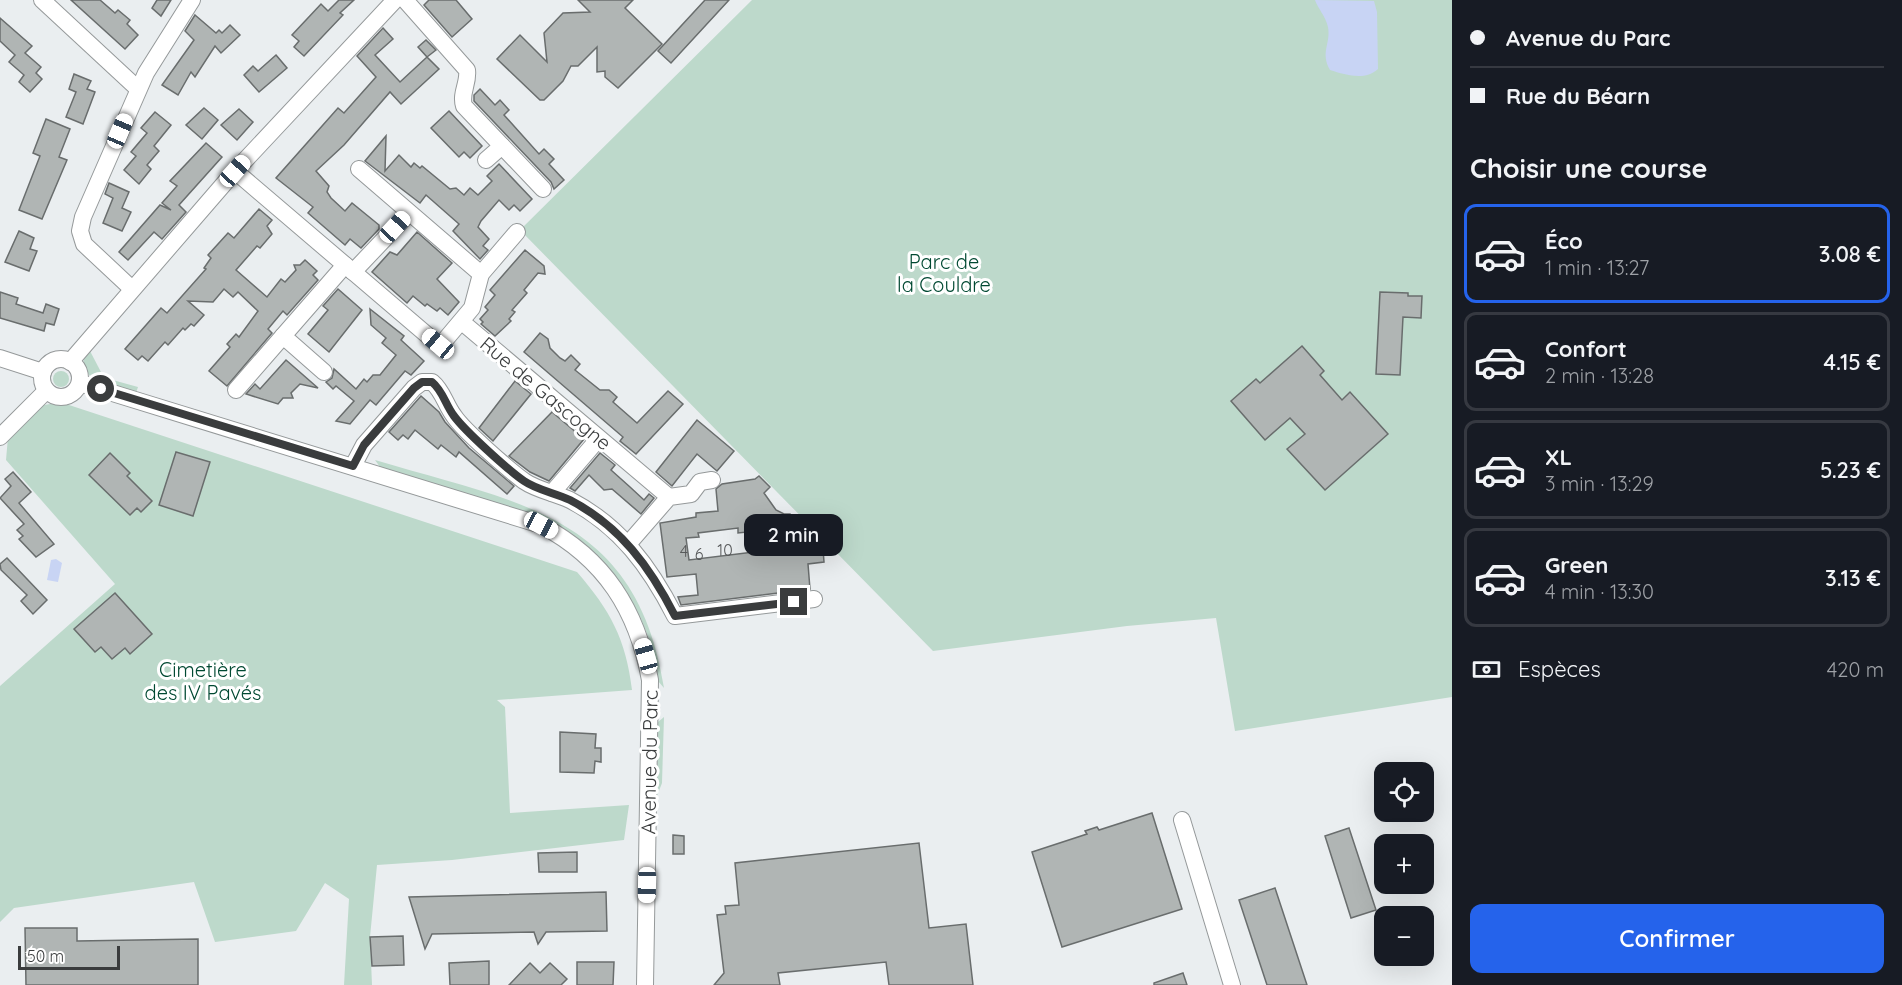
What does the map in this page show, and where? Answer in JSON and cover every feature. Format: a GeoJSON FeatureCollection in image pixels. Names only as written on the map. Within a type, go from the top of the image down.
{"type":"FeatureCollection","features":[{"type":"Feature","properties":{"kind":"street"},"geometry":{"type":"LineString","coordinates":[[42,0],[138,89]]}},
{"type":"Feature","properties":{"kind":"street"},"geometry":{"type":"LineString","coordinates":[[131,288],[84,244],[80,231],[83,217],[138,89],[192,0]]}},
{"type":"Feature","properties":{"kind":"street"},"geometry":{"type":"LineString","coordinates":[[70,362],[131,288],[235,171],[395,0]]}},
{"type":"Feature","properties":{"kind":"street"},"geometry":{"type":"LineString","coordinates":[[405,0],[467,70],[469,80],[462,98],[464,106],[543,189]]}},
{"type":"Feature","properties":{"kind":"street"},"geometry":{"type":"LineString","coordinates":[[486,160],[502,146]]}},
{"type":"Feature","properties":{"kind":"street"},"geometry":{"type":"LineString","coordinates":[[359,169],[481,274]]}},
{"type":"Feature","properties":{"kind":"street","name":"Rue de Gascogne"},"geometry":{"type":"LineString","coordinates":[[235,171],[440,346],[462,322],[669,497]]}},
{"type":"Feature","properties":{"kind":"street"},"geometry":{"type":"LineString","coordinates":[[236,390],[283,336],[349,268],[409,213]]}},
{"type":"Feature","properties":{"kind":"street"},"geometry":{"type":"LineString","coordinates":[[462,322],[472,308],[481,274],[517,232]]}},
{"type":"Feature","properties":{"kind":"street"},"geometry":{"type":"LineString","coordinates":[[283,336],[324,372]]}},
{"type":"Feature","properties":{"kind":"street"},"geometry":{"type":"LineString","coordinates":[[0,358],[43,372]]}},
{"type":"Feature","properties":{"kind":"street"},"geometry":{"type":"LineString","coordinates":[[55,360],[70,362],[79,371],[80,383],[68,396],[57,397],[46,391],[43,385],[43,372],[55,360]]}},
{"type":"Feature","properties":{"kind":"street"},"geometry":{"type":"LineString","coordinates":[[353,466],[364,445],[414,388],[422,382],[432,382],[439,388],[454,416],[525,481],[570,500],[629,543],[661,587],[675,616],[814,599]]}},
{"type":"Feature","properties":{"kind":"street","name":"Avenue du Parc"},"geometry":{"type":"LineString","coordinates":[[80,383],[541,525],[559,534],[584,554],[620,596],[639,634],[650,680],[645,985]]}},
{"type":"Feature","properties":{"kind":"street"},"geometry":{"type":"LineString","coordinates":[[0,437],[46,391]]}},
{"type":"Feature","properties":{"kind":"street"},"geometry":{"type":"LineString","coordinates":[[552,493],[594,444]]}},
{"type":"Feature","properties":{"kind":"street"},"geometry":{"type":"LineString","coordinates":[[629,543],[669,497],[691,494],[700,482],[712,480]]}},
{"type":"Feature","properties":{"kind":"street"},"geometry":{"type":"LineString","coordinates":[[1182,820],[1232,985]]}},
{"type":"Feature","properties":{"kind":"green space","name":"Parc de la Couldre"},"geometry":{"type":"Polygon","coordinates":[[[752,0],[1452,0],[1452,697],[1235,731],[1216,618],[1127,626],[933,651],[520,230],[752,0]]]}},
{"type":"Feature","properties":{"kind":"green space"},"geometry":{"type":"Polygon","coordinates":[[[90,351],[102,374],[100,382],[85,369],[84,357],[90,351]]]}},
{"type":"Feature","properties":{"kind":"green space"},"geometry":{"type":"Polygon","coordinates":[[[61,371],[67,373],[69,379],[67,385],[61,387],[55,385],[53,379],[55,373],[61,371]]]}},
{"type":"Feature","properties":{"kind":"green space"},"geometry":{"type":"Polygon","coordinates":[[[109,379],[138,387],[136,393],[106,384],[109,379]]]}},
{"type":"Feature","properties":{"kind":"green space","name":"Cimetière des IV Pavés"},"geometry":{"type":"Polygon","coordinates":[[[69,405],[577,572],[599,599],[615,626],[626,655],[632,690],[497,700],[505,707],[510,813],[629,805],[624,840],[452,860],[377,865],[370,937],[372,985],[344,985],[349,899],[325,883],[296,931],[215,942],[194,882],[14,908],[0,922],[0,686],[115,584],[6,460],[8,437],[39,406],[69,405]]]}},
{"type":"Feature","properties":{"kind":"green space"},"geometry":{"type":"Polygon","coordinates":[[[375,460],[477,489],[522,505],[563,525],[598,551],[628,585],[650,630],[664,688],[658,681],[649,639],[641,619],[621,583],[604,563],[550,521],[380,467],[375,460]]]}},
{"type":"Feature","properties":{"kind":"green space"},"geometry":{"type":"Polygon","coordinates":[[[664,717],[662,783],[657,796],[658,722],[664,717]]]}},
{"type":"Feature","properties":{"kind":"water"},"geometry":{"type":"Polygon","coordinates":[[[1315,0],[1374,1],[1377,12],[1378,69],[1361,76],[1330,70],[1326,58],[1328,27],[1315,0]]]}},
{"type":"Feature","properties":{"kind":"water"},"geometry":{"type":"Polygon","coordinates":[[[56,559],[62,563],[58,582],[47,580],[51,560],[56,559]]]}},
{"type":"Feature","properties":{"kind":"building"},"geometry":{"type":"Polygon","coordinates":[[[71,0],[100,0],[115,13],[118,10],[130,20],[127,24],[138,35],[125,49],[71,0]]]}},
{"type":"Feature","properties":{"kind":"building"},"geometry":{"type":"Polygon","coordinates":[[[157,0],[171,0],[161,16],[152,8],[157,0]]]}},
{"type":"Feature","properties":{"kind":"building"},"geometry":{"type":"Polygon","coordinates":[[[339,0],[354,0],[304,56],[294,47],[299,41],[292,35],[321,4],[328,11],[339,0]]]}},
{"type":"Feature","properties":{"kind":"building"},"geometry":{"type":"Polygon","coordinates":[[[429,0],[456,0],[472,19],[452,37],[424,5],[429,0]]]}},
{"type":"Feature","properties":{"kind":"building"},"geometry":{"type":"Polygon","coordinates":[[[578,0],[633,0],[625,8],[662,44],[618,88],[605,77],[605,71],[597,72],[597,47],[578,66],[571,66],[563,81],[544,100],[540,100],[497,59],[520,35],[547,62],[544,33],[563,13],[590,12],[578,0]]]}},
{"type":"Feature","properties":{"kind":"building"},"geometry":{"type":"Polygon","coordinates":[[[705,0],[729,0],[671,63],[658,51],[705,0]]]}},
{"type":"Feature","properties":{"kind":"building"},"geometry":{"type":"Polygon","coordinates":[[[195,15],[216,33],[219,30],[222,33],[230,25],[240,35],[221,53],[215,46],[195,77],[191,72],[178,95],[162,85],[194,40],[185,31],[195,15]]]}},
{"type":"Feature","properties":{"kind":"building"},"geometry":{"type":"Polygon","coordinates":[[[0,18],[32,46],[25,53],[41,67],[36,73],[42,79],[30,92],[19,82],[24,75],[9,62],[15,55],[0,41],[0,18]]]}},
{"type":"Feature","properties":{"kind":"building"},"geometry":{"type":"Polygon","coordinates":[[[383,28],[393,39],[375,55],[400,82],[427,57],[439,69],[401,104],[390,92],[344,145],[316,171],[329,186],[327,192],[331,198],[345,211],[352,203],[379,225],[379,229],[361,248],[350,239],[345,245],[308,213],[313,207],[276,178],[338,108],[344,113],[376,77],[357,56],[383,28]]]}},
{"type":"Feature","properties":{"kind":"building"},"geometry":{"type":"Polygon","coordinates":[[[426,40],[436,50],[427,57],[418,47],[426,40]]]}},
{"type":"Feature","properties":{"kind":"building"},"geometry":{"type":"Polygon","coordinates":[[[276,55],[287,68],[259,92],[244,75],[253,66],[258,71],[276,55]]]}},
{"type":"Feature","properties":{"kind":"building"},"geometry":{"type":"Polygon","coordinates":[[[74,74],[91,81],[87,89],[95,92],[83,124],[66,117],[76,92],[69,89],[74,74]]]}},
{"type":"Feature","properties":{"kind":"building"},"geometry":{"type":"Polygon","coordinates":[[[480,89],[495,105],[500,100],[509,110],[504,115],[539,154],[544,149],[554,159],[549,164],[564,180],[554,189],[551,182],[474,101],[474,95],[480,89]]]}},
{"type":"Feature","properties":{"kind":"building"},"geometry":{"type":"Polygon","coordinates":[[[204,108],[218,120],[202,139],[186,125],[204,108]]]}},
{"type":"Feature","properties":{"kind":"building"},"geometry":{"type":"Polygon","coordinates":[[[239,109],[253,122],[237,140],[221,125],[239,109]]]}},
{"type":"Feature","properties":{"kind":"building"},"geometry":{"type":"Polygon","coordinates":[[[449,111],[482,146],[470,158],[464,152],[459,157],[431,128],[449,111]]]}},
{"type":"Feature","properties":{"kind":"building"},"geometry":{"type":"Polygon","coordinates":[[[155,112],[171,125],[154,146],[159,151],[147,165],[151,169],[139,184],[124,170],[136,156],[131,152],[147,133],[141,128],[155,112]]]}},
{"type":"Feature","properties":{"kind":"building"},"geometry":{"type":"Polygon","coordinates":[[[46,119],[70,129],[59,157],[67,160],[42,219],[19,210],[40,156],[33,153],[46,119]]]}},
{"type":"Feature","properties":{"kind":"building"},"geometry":{"type":"Polygon","coordinates":[[[386,136],[385,171],[399,155],[411,167],[414,163],[420,168],[422,166],[450,189],[456,188],[464,195],[470,188],[478,195],[492,181],[487,176],[499,164],[532,199],[520,211],[514,205],[509,210],[499,200],[478,227],[489,239],[483,246],[488,250],[480,259],[453,231],[459,224],[426,195],[420,203],[365,161],[386,136]]]}},
{"type":"Feature","properties":{"kind":"building"},"geometry":{"type":"Polygon","coordinates":[[[206,143],[222,157],[179,205],[186,212],[162,239],[154,232],[128,260],[119,252],[160,205],[171,210],[162,203],[177,186],[170,181],[206,143]]]}},
{"type":"Feature","properties":{"kind":"building"},"geometry":{"type":"Polygon","coordinates":[[[109,183],[129,192],[122,208],[131,212],[122,231],[103,223],[113,198],[105,194],[109,183]]]}},
{"type":"Feature","properties":{"kind":"building"},"geometry":{"type":"Polygon","coordinates":[[[259,209],[272,220],[267,226],[272,234],[260,248],[257,246],[236,270],[267,297],[281,279],[285,282],[296,270],[294,265],[300,265],[305,260],[317,271],[313,275],[318,280],[287,315],[283,311],[268,329],[272,333],[227,386],[209,371],[230,347],[227,344],[236,334],[239,337],[258,311],[238,292],[233,297],[224,289],[213,302],[188,301],[204,315],[194,326],[191,324],[185,330],[183,328],[168,345],[165,342],[148,361],[142,356],[138,360],[125,349],[161,308],[167,313],[206,269],[204,268],[211,258],[208,255],[228,233],[234,238],[259,209]]]}},
{"type":"Feature","properties":{"kind":"building"},"geometry":{"type":"Polygon","coordinates":[[[19,231],[34,238],[30,249],[37,251],[29,271],[5,262],[19,231]]]}},
{"type":"Feature","properties":{"kind":"building"},"geometry":{"type":"Polygon","coordinates":[[[417,232],[452,263],[437,279],[459,302],[448,315],[440,308],[437,311],[427,304],[425,306],[413,296],[407,303],[372,272],[390,252],[397,255],[417,232]]]}},
{"type":"Feature","properties":{"kind":"building"},"geometry":{"type":"Polygon","coordinates":[[[525,250],[544,266],[545,274],[538,273],[524,290],[527,293],[512,310],[515,312],[509,319],[511,321],[495,336],[481,324],[483,322],[480,319],[488,310],[485,307],[495,295],[490,290],[525,250]]]}},
{"type":"Feature","properties":{"kind":"building"},"geometry":{"type":"Polygon","coordinates":[[[338,289],[362,310],[329,352],[308,334],[328,310],[323,306],[338,289]]]}},
{"type":"Feature","properties":{"kind":"building"},"geometry":{"type":"Polygon","coordinates":[[[0,292],[18,298],[16,304],[43,313],[46,304],[59,309],[54,325],[46,323],[44,331],[0,318],[0,292]]]}},
{"type":"Feature","properties":{"kind":"building"},"geometry":{"type":"Polygon","coordinates":[[[1380,292],[1422,296],[1421,318],[1403,317],[1400,375],[1376,374],[1380,292]]]}},
{"type":"Feature","properties":{"kind":"building"},"geometry":{"type":"Polygon","coordinates":[[[370,309],[404,336],[401,340],[424,361],[411,375],[405,371],[376,405],[370,400],[350,424],[336,421],[354,401],[336,386],[333,389],[326,382],[332,378],[334,369],[356,389],[364,379],[367,382],[373,375],[380,375],[396,355],[382,343],[386,338],[371,325],[370,309]]]}},
{"type":"Feature","properties":{"kind":"building"},"geometry":{"type":"Polygon","coordinates":[[[540,333],[548,339],[550,348],[560,358],[565,361],[571,355],[580,364],[575,370],[600,390],[609,390],[617,397],[613,402],[637,423],[668,391],[683,404],[636,454],[620,441],[623,437],[524,352],[540,333]]]}},
{"type":"Feature","properties":{"kind":"building"},"geometry":{"type":"Polygon","coordinates":[[[1302,346],[1324,371],[1320,375],[1342,400],[1350,392],[1388,434],[1325,490],[1287,449],[1305,434],[1290,418],[1265,440],[1231,401],[1256,379],[1260,383],[1302,346]]]}},
{"type":"Feature","properties":{"kind":"building"},"geometry":{"type":"Polygon","coordinates":[[[286,360],[318,388],[300,384],[291,393],[293,398],[283,398],[278,404],[246,394],[255,384],[260,389],[286,360]]]}},
{"type":"Feature","properties":{"kind":"building"},"geometry":{"type":"Polygon","coordinates":[[[515,381],[531,394],[493,441],[479,428],[515,381]]]}},
{"type":"Feature","properties":{"kind":"building"},"geometry":{"type":"Polygon","coordinates":[[[421,396],[439,412],[469,448],[514,486],[507,494],[459,452],[456,457],[441,445],[438,449],[415,430],[408,439],[403,435],[398,440],[389,432],[421,396]]]}},
{"type":"Feature","properties":{"kind":"building"},"geometry":{"type":"Polygon","coordinates":[[[552,412],[584,439],[549,481],[530,472],[509,456],[552,412]]]}},
{"type":"Feature","properties":{"kind":"building"},"geometry":{"type":"Polygon","coordinates":[[[697,420],[734,451],[717,471],[697,454],[672,486],[656,472],[697,420]]]}},
{"type":"Feature","properties":{"kind":"building"},"geometry":{"type":"Polygon","coordinates":[[[176,452],[210,462],[193,516],[159,505],[176,452]]]}},
{"type":"Feature","properties":{"kind":"building"},"geometry":{"type":"Polygon","coordinates":[[[110,453],[130,473],[127,476],[152,501],[141,512],[137,508],[130,515],[89,475],[110,453]]]}},
{"type":"Feature","properties":{"kind":"building"},"geometry":{"type":"Polygon","coordinates":[[[600,453],[615,465],[611,470],[644,500],[649,494],[654,498],[641,514],[612,489],[604,490],[589,475],[575,491],[570,488],[600,453]]]}},
{"type":"Feature","properties":{"kind":"building"},"geometry":{"type":"Polygon","coordinates":[[[13,472],[31,492],[19,503],[54,544],[36,557],[19,539],[23,536],[17,530],[24,524],[0,498],[11,486],[5,479],[13,472]]]}},
{"type":"Feature","properties":{"kind":"building"},"geometry":{"type":"Polygon","coordinates":[[[759,476],[770,487],[764,493],[776,510],[790,514],[793,545],[800,544],[801,551],[823,549],[824,562],[808,564],[810,589],[681,605],[678,597],[698,595],[696,574],[667,577],[660,523],[696,517],[696,513],[718,511],[716,489],[722,484],[755,479],[759,476]],[[738,528],[698,533],[699,537],[686,538],[689,560],[778,549],[776,529],[738,533],[738,528]]]}},
{"type":"Feature","properties":{"kind":"building"},"geometry":{"type":"Polygon","coordinates":[[[7,558],[47,600],[33,614],[21,601],[27,595],[1,570],[0,564],[7,558]]]}},
{"type":"Feature","properties":{"kind":"building"},"geometry":{"type":"Polygon","coordinates":[[[115,593],[152,634],[130,654],[125,648],[112,659],[101,647],[95,652],[74,629],[115,593]]]}},
{"type":"Feature","properties":{"kind":"building"},"geometry":{"type":"Polygon","coordinates":[[[560,732],[596,734],[595,748],[601,748],[601,762],[595,761],[594,773],[560,772],[560,732]]]}},
{"type":"Feature","properties":{"kind":"building"},"geometry":{"type":"Polygon","coordinates":[[[1152,813],[1182,909],[1062,947],[1032,852],[1087,834],[1085,831],[1097,827],[1099,830],[1152,813]]]}},
{"type":"Feature","properties":{"kind":"building"},"geometry":{"type":"Polygon","coordinates":[[[1349,828],[1375,906],[1374,911],[1351,918],[1325,836],[1349,828]]]}},
{"type":"Feature","properties":{"kind":"building"},"geometry":{"type":"Polygon","coordinates":[[[673,835],[684,836],[684,854],[673,854],[673,835]]]}},
{"type":"Feature","properties":{"kind":"building"},"geometry":{"type":"Polygon","coordinates":[[[919,843],[929,928],[966,924],[973,985],[889,985],[886,962],[778,973],[780,985],[714,985],[724,973],[717,915],[726,914],[725,906],[739,905],[735,863],[919,843]]]}},
{"type":"Feature","properties":{"kind":"building"},"geometry":{"type":"Polygon","coordinates":[[[577,852],[577,872],[539,872],[538,853],[577,852]]]}},
{"type":"Feature","properties":{"kind":"building"},"geometry":{"type":"Polygon","coordinates":[[[1275,888],[1307,985],[1267,985],[1239,900],[1275,888]]]}},
{"type":"Feature","properties":{"kind":"building"},"geometry":{"type":"Polygon","coordinates":[[[606,892],[607,931],[546,932],[538,944],[534,932],[432,934],[425,949],[409,897],[606,892]]]}},
{"type":"Feature","properties":{"kind":"building"},"geometry":{"type":"Polygon","coordinates":[[[25,928],[77,928],[77,941],[198,939],[198,985],[26,985],[25,928]]]}},
{"type":"Feature","properties":{"kind":"building"},"geometry":{"type":"Polygon","coordinates":[[[403,936],[404,965],[372,966],[370,937],[403,936]]]}},
{"type":"Feature","properties":{"kind":"building"},"geometry":{"type":"Polygon","coordinates":[[[489,961],[489,985],[450,985],[449,963],[489,961]]]}},
{"type":"Feature","properties":{"kind":"building"},"geometry":{"type":"Polygon","coordinates":[[[577,962],[614,962],[613,985],[577,985],[577,962]]]}},
{"type":"Feature","properties":{"kind":"building"},"geometry":{"type":"Polygon","coordinates":[[[530,963],[540,973],[550,963],[567,979],[561,985],[509,985],[530,963]]]}},
{"type":"Feature","properties":{"kind":"building"},"geometry":{"type":"Polygon","coordinates":[[[1183,973],[1187,985],[1154,985],[1154,983],[1183,973]]]}},
{"type":"Feature","properties":{"kind":"route"},"geometry":{"type":"LineString","coordinates":[[101,389],[353,466],[364,445],[414,388],[422,382],[432,382],[439,388],[454,416],[525,481],[570,500],[629,543],[661,587],[675,616],[794,602]]}}]}
